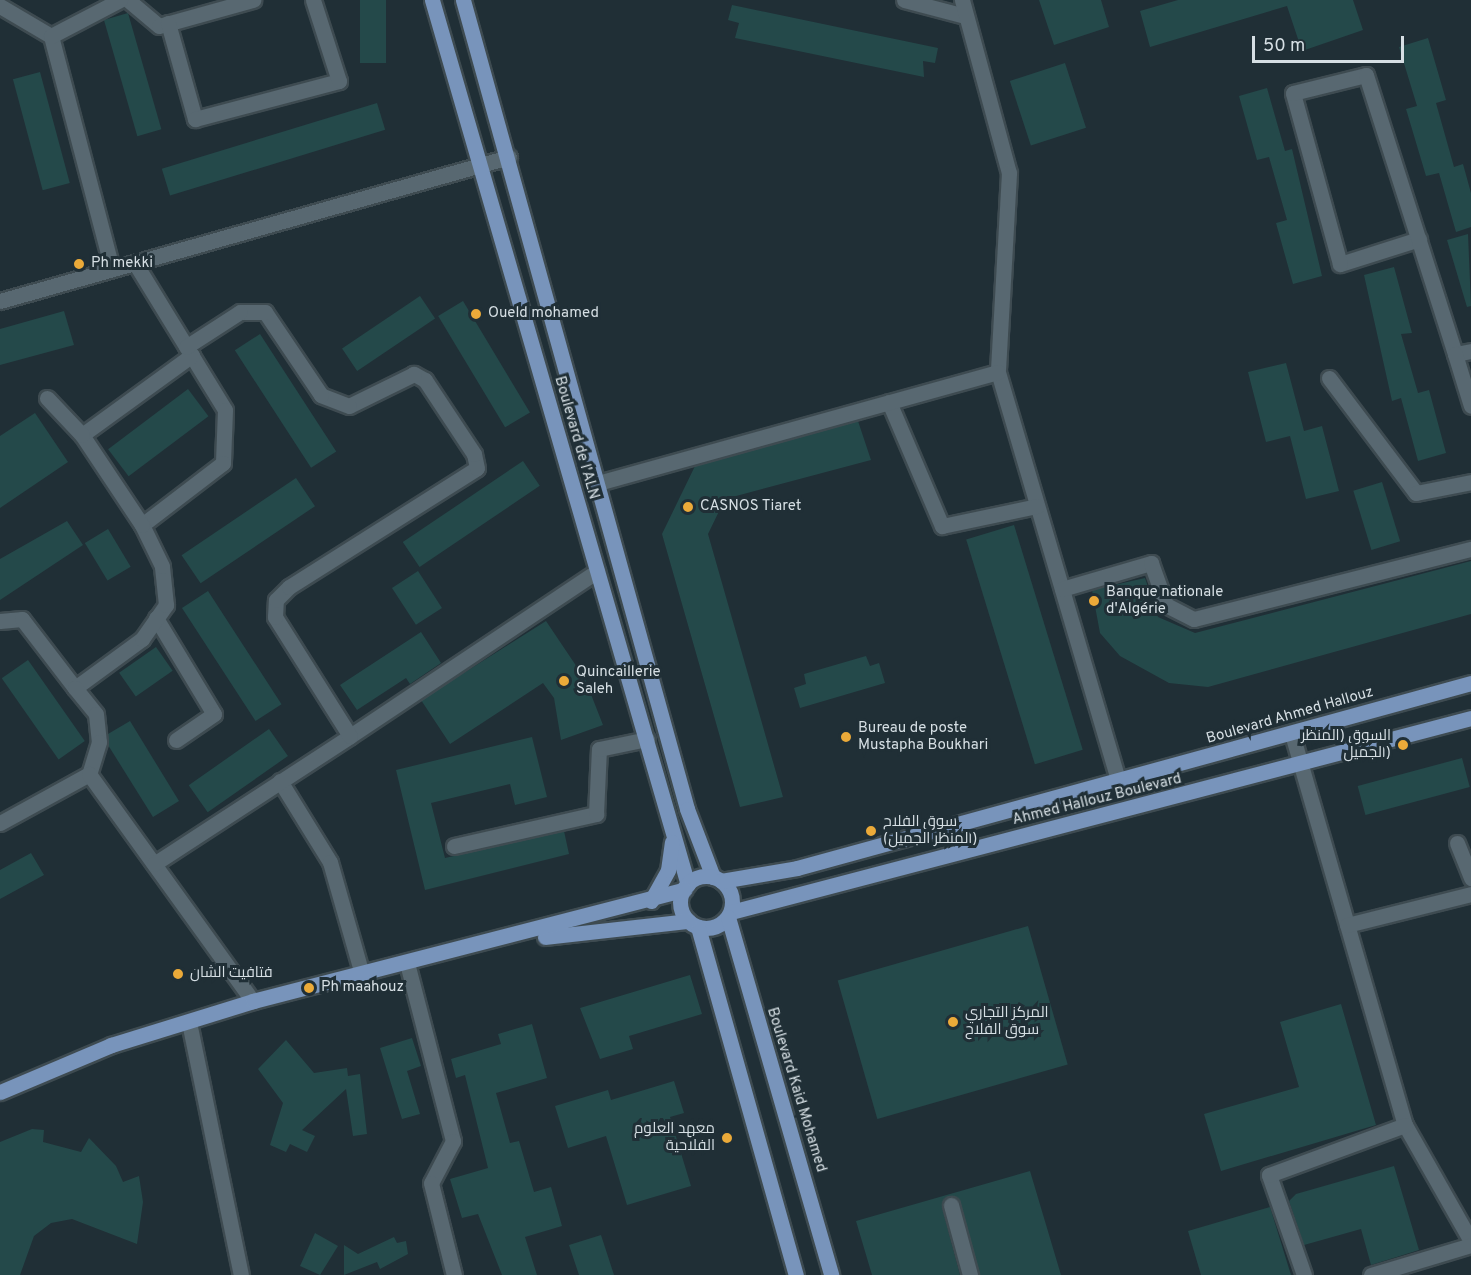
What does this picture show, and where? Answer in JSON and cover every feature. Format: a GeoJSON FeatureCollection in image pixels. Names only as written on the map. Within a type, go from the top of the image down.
{"type":"FeatureCollection","features":[{"type":"Feature","properties":{"kind":"main road","name":"Boulevard de l'ALN"},"geometry":{"type":"LineString","coordinates":[[432,0],[646,739],[686,887]]}},
{"type":"Feature","properties":{"kind":"main road","name":"Boulevard de l'ALN"},"geometry":{"type":"LineString","coordinates":[[463,0],[509,157],[687,809],[717,879]]}},
{"type":"Feature","properties":{"kind":"main road","name":"Boulevard Ahmed Hallouz"},"geometry":{"type":"LineString","coordinates":[[1119,782],[1471,683]]}},
{"type":"Feature","properties":{"kind":"main road","name":"Ahmed Hallouz Boulevard"},"geometry":{"type":"LineString","coordinates":[[729,915],[1302,766],[1471,718]]}},
{"type":"Feature","properties":{"kind":"main road","name":"Ahmed Hallouz Boulevard"},"geometry":{"type":"LineString","coordinates":[[717,879],[797,868],[1119,782]]}},
{"type":"Feature","properties":{"kind":"main road"},"geometry":{"type":"LineString","coordinates":[[651,901],[668,870],[672,836]]}},
{"type":"Feature","properties":{"kind":"main road"},"geometry":{"type":"LineString","coordinates":[[0,1092],[111,1045],[253,1001],[651,901],[686,887],[717,879],[730,892],[729,915],[711,928],[693,924],[487,944]]}},
{"type":"Feature","properties":{"kind":"main road"},"geometry":{"type":"LineString","coordinates":[[686,887],[680,902],[693,924],[796,1275]]}},
{"type":"Feature","properties":{"kind":"main road","name":"Boulevard Kaid Mohamed"},"geometry":{"type":"LineString","coordinates":[[729,915],[831,1275]]}},
{"type":"Feature","properties":{"kind":"street"},"geometry":{"type":"LineString","coordinates":[[51,36],[120,0]]}},
{"type":"Feature","properties":{"kind":"street"},"geometry":{"type":"LineString","coordinates":[[128,0],[159,26],[253,0]]}},
{"type":"Feature","properties":{"kind":"street"},"geometry":{"type":"LineString","coordinates":[[168,23],[195,119],[339,81],[313,0]]}},
{"type":"Feature","properties":{"kind":"street"},"geometry":{"type":"LineString","coordinates":[[904,0],[965,16]]}},
{"type":"Feature","properties":{"kind":"street"},"geometry":{"type":"LineString","coordinates":[[962,0],[1009,173],[998,372],[1119,782]]}},
{"type":"Feature","properties":{"kind":"street"},"geometry":{"type":"LineString","coordinates":[[0,6],[51,36],[111,269]]}},
{"type":"Feature","properties":{"kind":"street"},"geometry":{"type":"LineString","coordinates":[[1419,238],[1340,264],[1293,93],[1366,75],[1419,238],[1471,406]]}},
{"type":"Feature","properties":{"kind":"street"},"geometry":{"type":"LineString","coordinates":[[0,301],[481,167],[509,157]]}},
{"type":"Feature","properties":{"kind":"street"},"geometry":{"type":"LineString","coordinates":[[135,263],[225,410],[223,463],[142,525]]}},
{"type":"Feature","properties":{"kind":"street"},"geometry":{"type":"LineString","coordinates":[[82,435],[240,312],[266,312],[321,395],[349,406],[414,374],[425,380],[474,454],[477,468],[289,586],[276,600],[274,617],[350,736]]}},
{"type":"Feature","properties":{"kind":"street"},"geometry":{"type":"LineString","coordinates":[[1455,354],[1471,351]]}},
{"type":"Feature","properties":{"kind":"street"},"geometry":{"type":"LineString","coordinates":[[598,483],[998,372]]}},
{"type":"Feature","properties":{"kind":"street"},"geometry":{"type":"LineString","coordinates":[[1329,378],[1416,493],[1471,482]]}},
{"type":"Feature","properties":{"kind":"street"},"geometry":{"type":"LineString","coordinates":[[47,398],[82,435],[142,525],[162,566],[166,605],[142,639],[75,688]]}},
{"type":"Feature","properties":{"kind":"street"},"geometry":{"type":"LineString","coordinates":[[889,402],[942,526],[1037,506]]}},
{"type":"Feature","properties":{"kind":"street"},"geometry":{"type":"LineString","coordinates":[[1062,589],[1151,563],[1166,605],[1194,620],[1471,549]]}},
{"type":"Feature","properties":{"kind":"street"},"geometry":{"type":"LineString","coordinates":[[154,864],[597,572]]}},
{"type":"Feature","properties":{"kind":"street"},"geometry":{"type":"LineString","coordinates":[[156,618],[214,714],[176,740]]}},
{"type":"Feature","properties":{"kind":"street"},"geometry":{"type":"LineString","coordinates":[[0,621],[22,619],[96,714],[99,742],[89,774],[0,823]]}},
{"type":"Feature","properties":{"kind":"street"},"geometry":{"type":"LineString","coordinates":[[1292,734],[1405,1125],[1471,1243],[1371,1275]]}},
{"type":"Feature","properties":{"kind":"street"},"geometry":{"type":"LineString","coordinates":[[454,846],[596,814],[599,749],[646,739]]}},
{"type":"Feature","properties":{"kind":"street"},"geometry":{"type":"LineString","coordinates":[[89,774],[253,1001]]}},
{"type":"Feature","properties":{"kind":"street"},"geometry":{"type":"LineString","coordinates":[[280,781],[330,862],[362,975]]}},
{"type":"Feature","properties":{"kind":"street"},"geometry":{"type":"LineString","coordinates":[[1457,843],[1471,878]]}},
{"type":"Feature","properties":{"kind":"street"},"geometry":{"type":"LineString","coordinates":[[1347,925],[1471,894]]}},
{"type":"Feature","properties":{"kind":"street"},"geometry":{"type":"LineString","coordinates":[[407,963],[453,1141],[431,1183],[454,1275]]}},
{"type":"Feature","properties":{"kind":"street"},"geometry":{"type":"LineString","coordinates":[[189,1022],[240,1275]]}},
{"type":"Feature","properties":{"kind":"street"},"geometry":{"type":"LineString","coordinates":[[1305,1275],[1269,1174],[1405,1125]]}},
{"type":"Feature","properties":{"kind":"street"},"geometry":{"type":"LineString","coordinates":[[951,1205],[970,1275]]}},
{"type":"Feature","properties":{"kind":"building"},"geometry":{"type":"Polygon","coordinates":[[[360,0],[386,0],[386,63],[360,63],[360,0]]]}},
{"type":"Feature","properties":{"kind":"building"},"geometry":{"type":"Polygon","coordinates":[[[1039,0],[1101,0],[1109,27],[1054,45],[1039,0]]]}},
{"type":"Feature","properties":{"kind":"building"},"geometry":{"type":"Polygon","coordinates":[[[1178,0],[1353,0],[1363,30],[1302,51],[1287,6],[1150,47],[1140,11],[1178,0]]]}},
{"type":"Feature","properties":{"kind":"building"},"geometry":{"type":"Polygon","coordinates":[[[732,5],[938,48],[935,63],[923,61],[924,77],[735,38],[739,23],[728,20],[732,5]]]}},
{"type":"Feature","properties":{"kind":"building"},"geometry":{"type":"Polygon","coordinates":[[[128,13],[161,129],[137,136],[104,20],[128,13]]]}},
{"type":"Feature","properties":{"kind":"building"},"geometry":{"type":"Polygon","coordinates":[[[1428,38],[1446,100],[1436,103],[1454,167],[1463,164],[1471,193],[1471,227],[1456,232],[1439,173],[1426,176],[1406,109],[1417,106],[1399,47],[1428,38]]]}},
{"type":"Feature","properties":{"kind":"building"},"geometry":{"type":"Polygon","coordinates":[[[1065,63],[1086,128],[1031,146],[1010,81],[1065,63]]]}},
{"type":"Feature","properties":{"kind":"building"},"geometry":{"type":"Polygon","coordinates":[[[40,72],[70,183],[43,190],[13,79],[40,72]]]}},
{"type":"Feature","properties":{"kind":"building"},"geometry":{"type":"Polygon","coordinates":[[[1267,88],[1285,151],[1292,149],[1322,276],[1293,284],[1276,223],[1287,220],[1269,157],[1257,160],[1239,96],[1267,88]]]}},
{"type":"Feature","properties":{"kind":"building"},"geometry":{"type":"Polygon","coordinates":[[[377,103],[385,130],[170,196],[162,169],[377,103]]]}},
{"type":"Feature","properties":{"kind":"building"},"geometry":{"type":"Polygon","coordinates":[[[1468,234],[1471,306],[1467,307],[1447,240],[1468,234]]]}},
{"type":"Feature","properties":{"kind":"building"},"geometry":{"type":"Polygon","coordinates":[[[1394,267],[1412,333],[1401,334],[1418,393],[1429,390],[1446,453],[1418,461],[1401,398],[1392,401],[1364,275],[1394,267]]]}},
{"type":"Feature","properties":{"kind":"building"},"geometry":{"type":"Polygon","coordinates":[[[420,296],[435,318],[357,371],[342,349],[420,296]]]}},
{"type":"Feature","properties":{"kind":"building"},"geometry":{"type":"Polygon","coordinates":[[[463,301],[530,412],[505,427],[438,316],[463,301]]]}},
{"type":"Feature","properties":{"kind":"building"},"geometry":{"type":"Polygon","coordinates":[[[64,311],[74,345],[0,365],[0,329],[64,311]]]}},
{"type":"Feature","properties":{"kind":"building"},"geometry":{"type":"Polygon","coordinates":[[[260,334],[336,451],[311,468],[235,350],[260,334]]]}},
{"type":"Feature","properties":{"kind":"building"},"geometry":{"type":"Polygon","coordinates":[[[1286,363],[1304,431],[1322,426],[1339,491],[1306,499],[1290,436],[1266,442],[1248,372],[1286,363]]]}},
{"type":"Feature","properties":{"kind":"building"},"geometry":{"type":"Polygon","coordinates":[[[188,389],[208,416],[129,476],[108,449],[188,389]]]}},
{"type":"Feature","properties":{"kind":"building"},"geometry":{"type":"Polygon","coordinates":[[[35,413],[68,462],[0,508],[0,436],[35,413]]]}},
{"type":"Feature","properties":{"kind":"building"},"geometry":{"type":"Polygon","coordinates":[[[858,421],[871,460],[725,499],[708,534],[783,797],[740,807],[662,534],[695,466],[858,421]]]}},
{"type":"Feature","properties":{"kind":"building"},"geometry":{"type":"Polygon","coordinates":[[[523,461],[540,486],[420,567],[403,542],[523,461]]]}},
{"type":"Feature","properties":{"kind":"building"},"geometry":{"type":"Polygon","coordinates":[[[296,478],[315,506],[201,583],[182,555],[296,478]]]}},
{"type":"Feature","properties":{"kind":"building"},"geometry":{"type":"Polygon","coordinates":[[[1382,482],[1400,541],[1371,550],[1353,491],[1382,482]]]}},
{"type":"Feature","properties":{"kind":"building"},"geometry":{"type":"Polygon","coordinates":[[[67,521],[83,545],[0,600],[0,559],[67,521]]]}},
{"type":"Feature","properties":{"kind":"building"},"geometry":{"type":"Polygon","coordinates":[[[1014,525],[1083,750],[1035,764],[966,540],[1014,525]]]}},
{"type":"Feature","properties":{"kind":"building"},"geometry":{"type":"Polygon","coordinates":[[[108,529],[131,567],[108,581],[85,543],[108,529]]]}},
{"type":"Feature","properties":{"kind":"building"},"geometry":{"type":"Polygon","coordinates":[[[1471,561],[1471,614],[1208,687],[1169,683],[1120,656],[1100,633],[1092,590],[1145,578],[1158,617],[1195,633],[1471,561]]]}},
{"type":"Feature","properties":{"kind":"building"},"geometry":{"type":"Polygon","coordinates":[[[418,571],[442,608],[416,625],[392,588],[418,571]]]}},
{"type":"Feature","properties":{"kind":"building"},"geometry":{"type":"Polygon","coordinates":[[[208,591],[282,704],[256,721],[182,608],[208,591]]]}},
{"type":"Feature","properties":{"kind":"building"},"geometry":{"type":"Polygon","coordinates":[[[546,621],[585,679],[603,725],[561,740],[554,698],[543,683],[450,744],[421,700],[546,621]]]}},
{"type":"Feature","properties":{"kind":"building"},"geometry":{"type":"Polygon","coordinates":[[[421,632],[441,663],[410,684],[406,678],[357,710],[340,685],[421,632]]]}},
{"type":"Feature","properties":{"kind":"building"},"geometry":{"type":"Polygon","coordinates":[[[156,647],[173,671],[136,697],[119,673],[156,647]]]}},
{"type":"Feature","properties":{"kind":"building"},"geometry":{"type":"Polygon","coordinates":[[[866,656],[870,666],[879,663],[885,683],[800,708],[794,688],[806,684],[804,674],[866,656]]]}},
{"type":"Feature","properties":{"kind":"building"},"geometry":{"type":"Polygon","coordinates":[[[28,660],[85,741],[59,759],[2,678],[28,660]]]}},
{"type":"Feature","properties":{"kind":"building"},"geometry":{"type":"Polygon","coordinates":[[[130,721],[179,801],[153,817],[108,745],[108,734],[130,721]]]}},
{"type":"Feature","properties":{"kind":"building"},"geometry":{"type":"Polygon","coordinates":[[[269,729],[288,756],[208,812],[189,785],[269,729]]]}},
{"type":"Feature","properties":{"kind":"building"},"geometry":{"type":"Polygon","coordinates":[[[532,737],[547,797],[515,805],[510,784],[431,803],[445,858],[564,831],[569,854],[425,890],[396,770],[532,737]]]}},
{"type":"Feature","properties":{"kind":"building"},"geometry":{"type":"Polygon","coordinates":[[[1462,758],[1470,787],[1365,815],[1358,786],[1462,758]]]}},
{"type":"Feature","properties":{"kind":"building"},"geometry":{"type":"Polygon","coordinates":[[[31,853],[44,875],[0,899],[0,870],[31,853]]]}},
{"type":"Feature","properties":{"kind":"building","name":"المركز التجاري سوق الفلاح"},"geometry":{"type":"Polygon","coordinates":[[[1028,926],[1068,1064],[877,1119],[838,981],[1028,926]]]}},
{"type":"Feature","properties":{"kind":"building"},"geometry":{"type":"Polygon","coordinates":[[[690,975],[702,1014],[629,1036],[633,1049],[600,1059],[580,1008],[690,975]]]}},
{"type":"Feature","properties":{"kind":"building"},"geometry":{"type":"Polygon","coordinates":[[[1341,1004],[1376,1125],[1221,1171],[1204,1114],[1299,1087],[1280,1022],[1341,1004]]]}},
{"type":"Feature","properties":{"kind":"building"},"geometry":{"type":"Polygon","coordinates":[[[532,1024],[547,1078],[496,1093],[510,1143],[519,1141],[534,1192],[551,1187],[562,1226],[525,1237],[537,1275],[502,1275],[478,1214],[462,1218],[450,1179],[488,1168],[465,1075],[456,1078],[451,1059],[501,1044],[498,1034],[532,1024]]]}},
{"type":"Feature","properties":{"kind":"building"},"geometry":{"type":"Polygon","coordinates":[[[412,1038],[421,1066],[407,1071],[420,1114],[402,1119],[380,1048],[412,1038]]]}},
{"type":"Feature","properties":{"kind":"building"},"geometry":{"type":"Polygon","coordinates":[[[286,1040],[314,1073],[347,1068],[348,1076],[360,1074],[367,1134],[353,1136],[346,1089],[302,1130],[315,1136],[307,1152],[290,1144],[286,1152],[270,1145],[283,1103],[258,1069],[286,1040]]]}},
{"type":"Feature","properties":{"kind":"building"},"geometry":{"type":"Polygon","coordinates":[[[674,1081],[684,1113],[670,1117],[691,1186],[627,1205],[606,1136],[568,1148],[555,1106],[608,1090],[611,1100],[674,1081]]]}},
{"type":"Feature","properties":{"kind":"building"},"geometry":{"type":"Polygon","coordinates":[[[32,1129],[44,1130],[43,1142],[81,1152],[89,1138],[116,1166],[123,1182],[139,1176],[143,1202],[137,1244],[72,1219],[51,1223],[34,1236],[20,1275],[0,1275],[0,1142],[32,1129]]]}},
{"type":"Feature","properties":{"kind":"building"},"geometry":{"type":"Polygon","coordinates":[[[1394,1166],[1419,1250],[1371,1265],[1361,1229],[1304,1245],[1289,1201],[1296,1194],[1394,1166]]]}},
{"type":"Feature","properties":{"kind":"building"},"geometry":{"type":"Polygon","coordinates":[[[1030,1171],[1061,1275],[980,1275],[960,1202],[953,1196],[944,1199],[942,1207],[960,1275],[872,1275],[856,1221],[1030,1171]]]}},
{"type":"Feature","properties":{"kind":"building"},"geometry":{"type":"Polygon","coordinates":[[[1270,1207],[1291,1275],[1201,1275],[1188,1231],[1270,1207]]]}},
{"type":"Feature","properties":{"kind":"building"},"geometry":{"type":"Polygon","coordinates":[[[315,1233],[338,1246],[320,1275],[300,1266],[315,1233]]]}},
{"type":"Feature","properties":{"kind":"building"},"geometry":{"type":"Polygon","coordinates":[[[601,1235],[614,1275],[579,1275],[569,1245],[601,1235]]]}},
{"type":"Feature","properties":{"kind":"building"},"geometry":{"type":"Polygon","coordinates":[[[394,1237],[397,1243],[406,1241],[408,1254],[380,1269],[377,1262],[344,1275],[344,1245],[358,1254],[394,1237]]]}},
{"type":"Feature","properties":{"kind":"place","name":"Ph mekki"},"geometry":{"type":"Point","coordinates":[79,264]}},
{"type":"Feature","properties":{"kind":"place","name":"Oueld mohamed"},"geometry":{"type":"Point","coordinates":[476,314]}},
{"type":"Feature","properties":{"kind":"place","name":"CASNOS Tiaret"},"geometry":{"type":"Point","coordinates":[688,507]}},
{"type":"Feature","properties":{"kind":"place","name":"Banque nationale d'Algérie"},"geometry":{"type":"Point","coordinates":[1094,601]}},
{"type":"Feature","properties":{"kind":"place","name":"Quincaillerie Saleh"},"geometry":{"type":"Point","coordinates":[564,681]}},
{"type":"Feature","properties":{"kind":"place","name":"Bureau de poste Mustapha Boukhari"},"geometry":{"type":"Point","coordinates":[846,737]}},
{"type":"Feature","properties":{"kind":"place","name":"السوق (المنظر الجميل)"},"geometry":{"type":"Point","coordinates":[1403,745]}},
{"type":"Feature","properties":{"kind":"place","name":"سوق الفلاح (المنظر الجميل)"},"geometry":{"type":"Point","coordinates":[871,831]}},
{"type":"Feature","properties":{"kind":"place","name":"فتافيت الشان"},"geometry":{"type":"Point","coordinates":[178,974]}},
{"type":"Feature","properties":{"kind":"place","name":"Ph maahouz"},"geometry":{"type":"Point","coordinates":[309,988]}},
{"type":"Feature","properties":{"kind":"place","name":"المركز التجاري سوق الفلاح"},"geometry":{"type":"Point","coordinates":[953,1022]}},
{"type":"Feature","properties":{"kind":"place","name":"معهد العلوم الفلاحية"},"geometry":{"type":"Point","coordinates":[727,1138]}}]}
